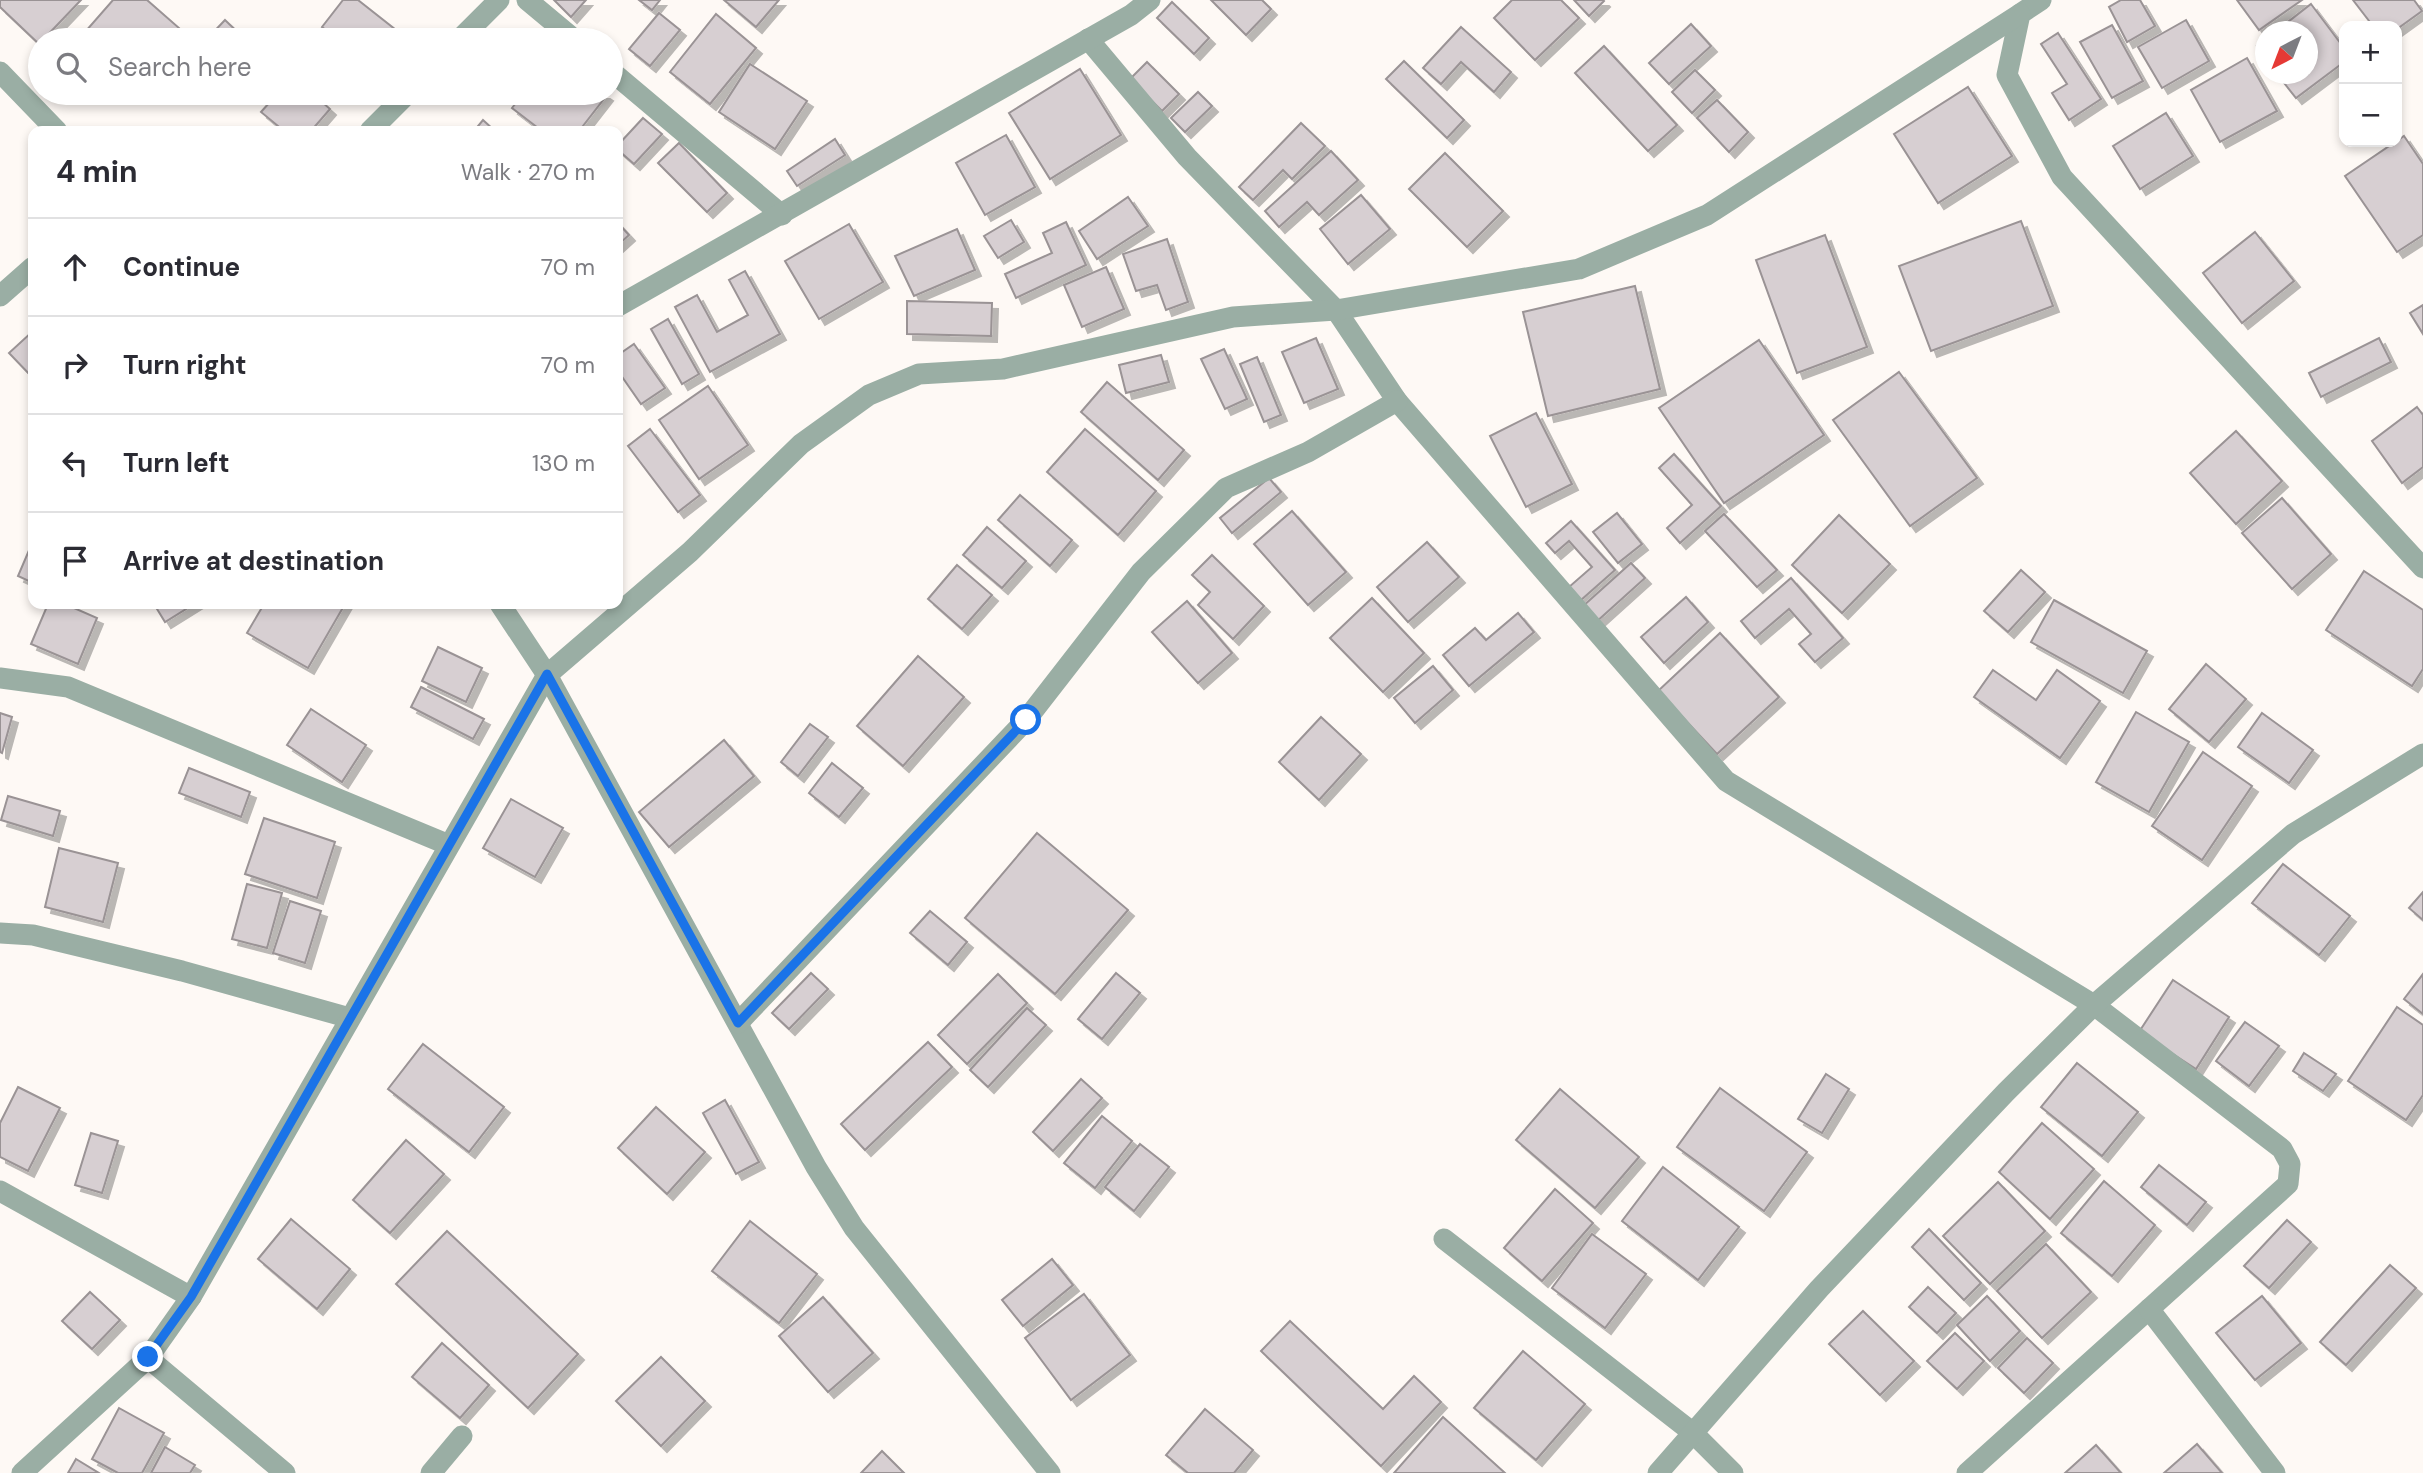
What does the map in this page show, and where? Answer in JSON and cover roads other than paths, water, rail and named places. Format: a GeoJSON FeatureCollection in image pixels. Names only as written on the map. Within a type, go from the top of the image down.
{"type":"FeatureCollection","features":[{"type":"Feature","properties":{"kind":"street"},"geometry":{"type":"LineString","coordinates":[[471,28],[499,0]]}},
{"type":"Feature","properties":{"kind":"street"},"geometry":{"type":"LineString","coordinates":[[527,0],[561,28]]}},
{"type":"Feature","properties":{"kind":"street"},"geometry":{"type":"LineString","coordinates":[[623,303],[1088,39],[1124,7],[1150,0]]}},
{"type":"Feature","properties":{"kind":"street"},"geometry":{"type":"LineString","coordinates":[[22,1473],[148,1357],[191,1297],[547,674],[690,552],[802,444],[869,395],[919,374],[1003,369],[1233,317],[1336,310],[1579,269],[1707,215],[2041,0]]}},
{"type":"Feature","properties":{"kind":"street"},"geometry":{"type":"LineString","coordinates":[[2020,14],[2007,75],[2062,177],[2423,568]]}},
{"type":"Feature","properties":{"kind":"street"},"geometry":{"type":"LineString","coordinates":[[1088,39],[1187,157],[1336,310],[1397,401],[1726,781],[2094,1005],[2282,1149],[2290,1164],[2288,1184],[1967,1473]]}},
{"type":"Feature","properties":{"kind":"street"},"geometry":{"type":"LineString","coordinates":[[0,72],[28,101]]}},
{"type":"Feature","properties":{"kind":"street"},"geometry":{"type":"LineString","coordinates":[[623,81],[782,215]]}},
{"type":"Feature","properties":{"kind":"street"},"geometry":{"type":"LineString","coordinates":[[32,105],[52,126]]}},
{"type":"Feature","properties":{"kind":"street"},"geometry":{"type":"LineString","coordinates":[[375,126],[396,105]]}},
{"type":"Feature","properties":{"kind":"street"},"geometry":{"type":"LineString","coordinates":[[0,296],[28,271]]}},
{"type":"Feature","properties":{"kind":"street"},"geometry":{"type":"LineString","coordinates":[[738,1023],[1026,720],[1142,572],[1226,488],[1308,452],[1397,401]]}},
{"type":"Feature","properties":{"kind":"street"},"geometry":{"type":"LineString","coordinates":[[503,609],[547,674],[816,1167],[854,1228],[1050,1473]]}},
{"type":"Feature","properties":{"kind":"street"},"geometry":{"type":"LineString","coordinates":[[0,678],[68,687],[449,845]]}},
{"type":"Feature","properties":{"kind":"street"},"geometry":{"type":"LineString","coordinates":[[1658,1473],[1819,1289],[2006,1092],[2094,1005],[2293,834],[2423,754]]}},
{"type":"Feature","properties":{"kind":"street"},"geometry":{"type":"LineString","coordinates":[[0,933],[33,935],[182,971],[350,1018]]}},
{"type":"Feature","properties":{"kind":"street"},"geometry":{"type":"LineString","coordinates":[[0,1191],[191,1297]]}},
{"type":"Feature","properties":{"kind":"street"},"geometry":{"type":"LineString","coordinates":[[1444,1239],[1692,1432],[1733,1473]]}},
{"type":"Feature","properties":{"kind":"street"},"geometry":{"type":"LineString","coordinates":[[2149,1309],[2275,1473]]}},
{"type":"Feature","properties":{"kind":"street"},"geometry":{"type":"LineString","coordinates":[[148,1357],[285,1473]]}},
{"type":"Feature","properties":{"kind":"street"},"geometry":{"type":"LineString","coordinates":[[431,1473],[462,1436]]}}]}
